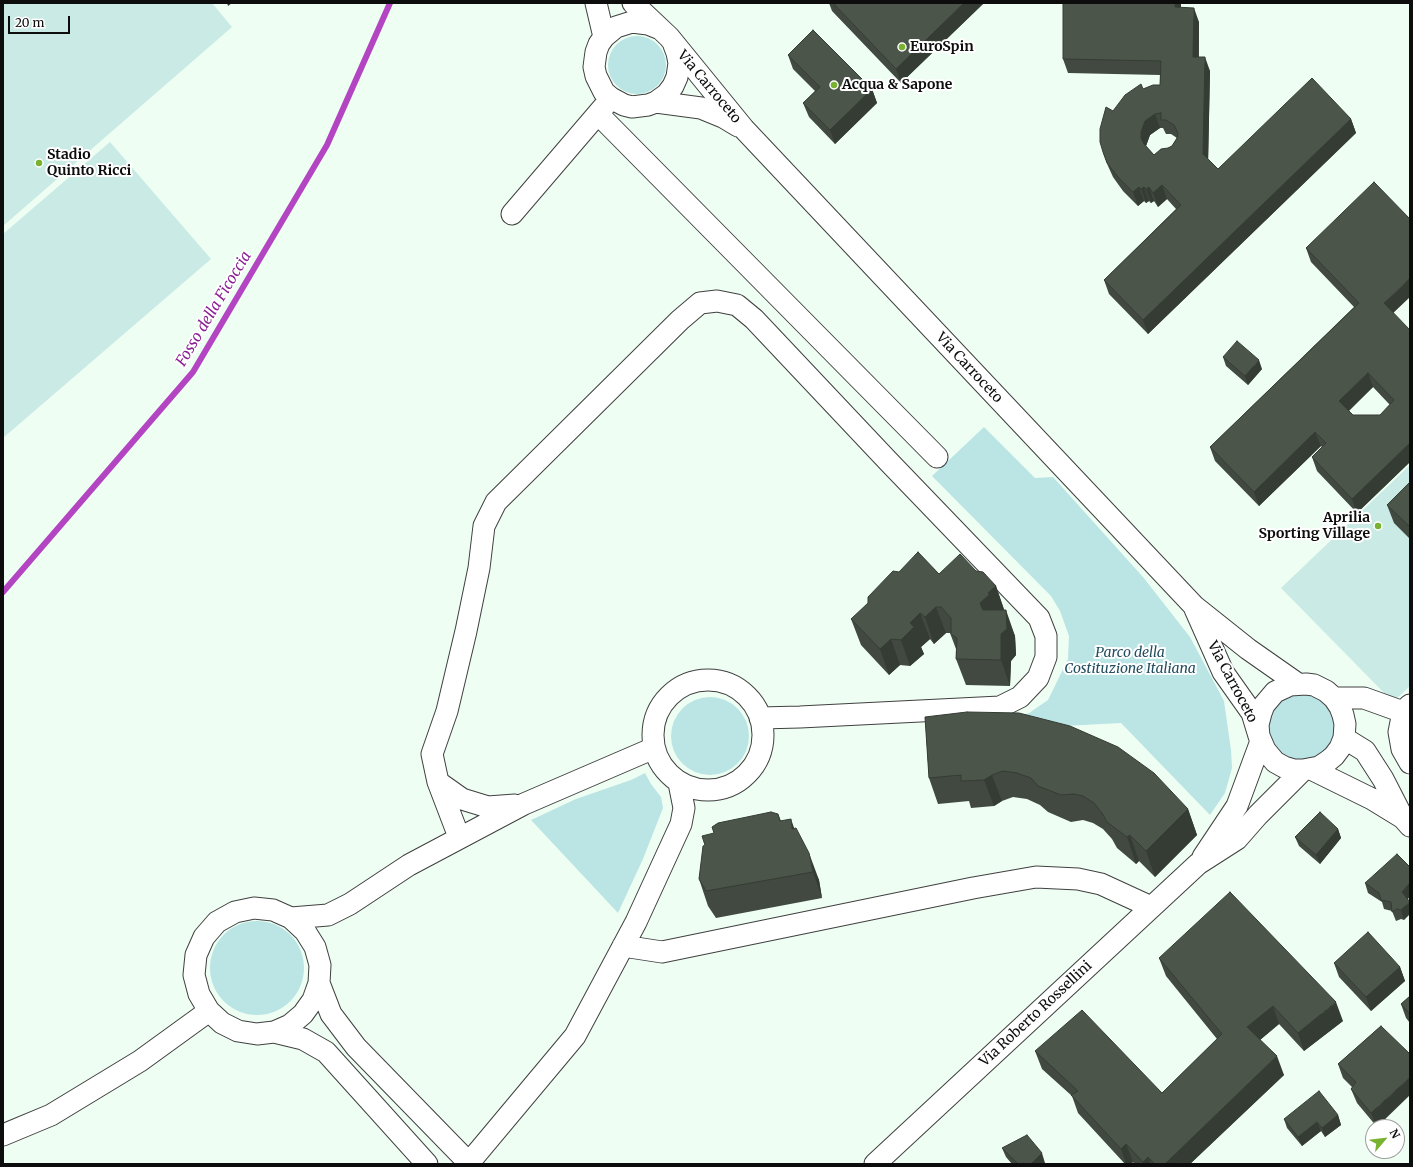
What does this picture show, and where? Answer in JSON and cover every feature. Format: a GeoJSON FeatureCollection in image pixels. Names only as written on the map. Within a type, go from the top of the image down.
{"type":"FeatureCollection","features":[{"type":"Feature","properties":{"kind":"street"},"geometry":{"type":"LineString","coordinates":[[596,3],[604,37]]}},
{"type":"Feature","properties":{"kind":"street","name":"Via Carroceto"},"geometry":{"type":"LineString","coordinates":[[633,3],[668,37],[744,129],[1194,606],[1248,649],[1298,684]]}},
{"type":"Feature","properties":{"kind":"street","name":"Via Carroceto"},"geometry":{"type":"LineString","coordinates":[[632,22],[648,24],[668,37],[677,53],[679,63],[677,77],[667,94],[656,102],[648,105],[632,107],[624,105],[604,106],[594,67],[596,52],[604,37],[616,27],[632,22]]}},
{"type":"Feature","properties":{"kind":"street","name":"Via Carroceto"},"geometry":{"type":"LineString","coordinates":[[656,102],[701,108],[723,117],[744,129]]}},
{"type":"Feature","properties":{"kind":"street"},"geometry":{"type":"LineString","coordinates":[[512,214],[604,106],[937,457]]}},
{"type":"Feature","properties":{"kind":"street"},"geometry":{"type":"LineString","coordinates":[[459,837],[438,782],[432,754],[446,711],[466,631],[479,568],[484,526],[496,502],[680,320],[700,303],[717,301],[737,306],[754,319],[1039,618],[1046,636],[1046,657],[1038,678],[1020,697],[1000,707],[760,718]]}},
{"type":"Feature","properties":{"kind":"street","name":"Via Carroceto"},"geometry":{"type":"LineString","coordinates":[[1194,606],[1223,672],[1252,713],[1260,739],[1265,750],[1275,762],[1294,770],[1307,770],[1319,767],[1334,756],[1340,748],[1344,738],[1344,715],[1334,698],[1326,691],[1314,685],[1298,684],[1282,688],[1269,698],[1261,713],[1258,725],[1260,739]]}},
{"type":"Feature","properties":{"kind":"street"},"geometry":{"type":"LineString","coordinates":[[681,824],[708,797],[720,789],[737,782],[751,770],[760,754],[763,736],[760,718],[752,702],[738,689],[720,681],[702,680],[684,685],[669,696],[665,701],[658,711],[653,729],[654,748],[659,761],[668,773],[679,782],[692,788],[706,790],[720,789]]}},
{"type":"Feature","properties":{"kind":"street"},"geometry":{"type":"LineString","coordinates":[[1334,698],[1364,698],[1406,708],[1399,732],[1402,749],[1410,763]]}},
{"type":"Feature","properties":{"kind":"street","name":"Via Carroceto"},"geometry":{"type":"LineString","coordinates":[[1344,738],[1365,751],[1408,815]]}},
{"type":"Feature","properties":{"kind":"street","name":"Via Roberto Rossellini"},"geometry":{"type":"LineString","coordinates":[[1198,864],[1237,806],[1260,739]]}},
{"type":"Feature","properties":{"kind":"street"},"geometry":{"type":"LineString","coordinates":[[291,918],[328,915],[350,904],[409,865],[459,837],[524,804],[654,748]]}},
{"type":"Feature","properties":{"kind":"street","name":"Via Carroceto"},"geometry":{"type":"LineString","coordinates":[[1307,770],[1408,815]]}},
{"type":"Feature","properties":{"kind":"street","name":"Via Roberto Rossellini"},"geometry":{"type":"LineString","coordinates":[[875,1164],[1198,864],[1237,839],[1258,815],[1307,770]]}},
{"type":"Feature","properties":{"kind":"street"},"geometry":{"type":"LineString","coordinates":[[438,782],[462,799],[488,807],[524,804]]}},
{"type":"Feature","properties":{"kind":"street"},"geometry":{"type":"LineString","coordinates":[[319,983],[331,1014],[356,1047],[469,1164],[575,1036],[636,922],[681,824],[684,808],[679,782]]}},
{"type":"Feature","properties":{"kind":"street"},"geometry":{"type":"LineString","coordinates":[[623,946],[662,952],[974,888],[1036,877],[1078,880],[1101,884],[1151,907]]}},
{"type":"Feature","properties":{"kind":"street"},"geometry":{"type":"LineString","coordinates":[[254,908],[273,910],[291,918],[305,931],[315,947],[320,965],[319,983],[313,1000],[303,1014],[290,1025],[274,1032],[257,1034],[238,1031],[222,1023],[209,1011],[199,994],[194,974],[196,955],[204,937],[217,922],[234,912],[254,908]]}},
{"type":"Feature","properties":{"kind":"street"},"geometry":{"type":"LineString","coordinates":[[3,1135],[51,1115],[134,1065],[209,1011]]}},
{"type":"Feature","properties":{"kind":"street"},"geometry":{"type":"LineString","coordinates":[[274,1032],[303,1039],[326,1052],[427,1164]]}},
{"type":"Feature","properties":{"kind":"green space"},"geometry":{"type":"Polygon","coordinates":[[[637,36],[648,38],[661,49],[664,54],[666,65],[664,76],[653,89],[648,92],[637,94],[626,92],[613,81],[610,76],[608,65],[610,54],[621,41],[626,38],[637,36]]]}},
{"type":"Feature","properties":{"kind":"green space","name":"Parco della Costituzione Italiana"},"geometry":{"type":"Polygon","coordinates":[[[984,427],[1035,478],[1053,477],[1143,577],[1190,637],[1224,701],[1231,750],[1232,768],[1225,793],[1210,815],[1121,723],[1007,729],[1006,720],[1029,713],[1048,700],[1068,659],[1069,636],[1060,611],[1051,596],[932,476],[984,427]]]}},
{"type":"Feature","properties":{"kind":"green space"},"geometry":{"type":"Polygon","coordinates":[[[1282,688],[1334,698],[1340,748],[1294,770],[1258,725],[1282,688]]]}},
{"type":"Feature","properties":{"kind":"green space"},"geometry":{"type":"Polygon","coordinates":[[[710,697],[725,700],[738,708],[746,721],[749,736],[746,751],[738,764],[725,772],[710,775],[695,772],[682,764],[674,751],[671,736],[674,721],[682,708],[695,700],[710,697]]]}},
{"type":"Feature","properties":{"kind":"green space"},"geometry":{"type":"Polygon","coordinates":[[[645,773],[661,797],[663,808],[643,859],[618,913],[531,820],[576,799],[631,780],[645,773]]]}},
{"type":"Feature","properties":{"kind":"green space"},"geometry":{"type":"Polygon","coordinates":[[[257,921],[275,925],[290,935],[300,950],[304,968],[300,986],[290,1001],[275,1011],[257,1015],[239,1011],[224,1001],[214,986],[210,968],[214,950],[224,935],[239,925],[257,921]]]}},
{"type":"Feature","properties":{"kind":"shaded area","name":"Stadio Quinto Ricci"},"geometry":{"type":"Polygon","coordinates":[[[3,3],[212,3],[232,27],[3,226],[3,3]]]}},
{"type":"Feature","properties":{"kind":"shaded area"},"geometry":{"type":"Polygon","coordinates":[[[110,142],[211,259],[3,438],[3,234],[110,142]]]}},
{"type":"Feature","properties":{"kind":"shaded area","name":"Aprilia Sporting Village"},"geometry":{"type":"Polygon","coordinates":[[[1410,465],[1410,686],[1393,702],[1281,588],[1410,465]]]}},
{"type":"Feature","properties":{"kind":"building","name":"EuroSpin"},"geometry":{"type":"Polygon","coordinates":[[[833,3],[964,3],[896,69],[833,3]]]}},
{"type":"Feature","properties":{"kind":"building"},"geometry":{"type":"Polygon","coordinates":[[[1063,3],[1175,3],[1175,7],[1194,8],[1193,57],[1205,57],[1203,154],[1218,169],[1312,78],[1351,119],[1143,320],[1104,280],[1181,205],[1162,185],[1153,193],[1149,187],[1146,189],[1144,187],[1141,189],[1139,187],[1133,192],[1107,163],[1100,142],[1100,129],[1106,107],[1113,111],[1125,95],[1141,84],[1143,89],[1153,85],[1160,85],[1161,61],[1063,59],[1063,3]],[[1161,113],[1155,114],[1145,121],[1141,132],[1141,138],[1144,144],[1154,155],[1161,149],[1172,146],[1178,133],[1174,125],[1166,120],[1161,120],[1161,113]]]}},
{"type":"Feature","properties":{"kind":"building","name":"Acqua & Sapone"},"geometry":{"type":"Polygon","coordinates":[[[813,30],[872,89],[830,130],[803,103],[820,87],[788,55],[813,30]]]}},
{"type":"Feature","properties":{"kind":"building"},"geometry":{"type":"Polygon","coordinates":[[[1374,182],[1410,219],[1410,278],[1384,303],[1410,330],[1410,443],[1352,499],[1312,457],[1326,443],[1315,432],[1254,492],[1210,447],[1359,303],[1306,248],[1374,182]],[[1368,373],[1339,401],[1353,415],[1380,415],[1394,400],[1368,373]]]}},
{"type":"Feature","properties":{"kind":"building"},"geometry":{"type":"Polygon","coordinates":[[[1237,341],[1259,360],[1245,376],[1223,357],[1237,341]]]}},
{"type":"Feature","properties":{"kind":"building"},"geometry":{"type":"Polygon","coordinates":[[[1410,482],[1410,527],[1387,505],[1410,482]]]}},
{"type":"Feature","properties":{"kind":"building"},"geometry":{"type":"Polygon","coordinates":[[[918,552],[939,574],[960,554],[976,571],[983,572],[996,586],[980,603],[983,610],[1006,610],[1007,629],[1001,634],[1001,660],[956,659],[957,638],[951,634],[951,618],[941,607],[936,607],[925,617],[920,613],[910,623],[914,627],[901,640],[891,639],[880,649],[851,619],[868,603],[868,597],[893,571],[899,572],[918,552]]]}},
{"type":"Feature","properties":{"kind":"building"},"geometry":{"type":"Polygon","coordinates":[[[967,712],[1019,713],[1070,726],[1118,747],[1154,773],[1188,809],[1146,851],[1130,835],[1127,837],[1107,822],[1094,803],[1083,796],[1074,794],[1061,795],[1038,786],[1031,778],[1017,773],[1003,771],[984,780],[961,781],[961,775],[929,778],[925,717],[967,712]]]}},
{"type":"Feature","properties":{"kind":"building"},"geometry":{"type":"Polygon","coordinates":[[[771,812],[778,814],[780,821],[791,819],[792,829],[796,828],[809,853],[813,872],[706,891],[699,879],[703,846],[705,845],[702,836],[714,833],[712,827],[718,823],[771,812]]]}},
{"type":"Feature","properties":{"kind":"building"},"geometry":{"type":"Polygon","coordinates":[[[1320,812],[1338,829],[1316,855],[1295,837],[1320,812]]]}},
{"type":"Feature","properties":{"kind":"building"},"geometry":{"type":"Polygon","coordinates":[[[1397,854],[1410,867],[1410,883],[1402,892],[1410,902],[1401,910],[1397,909],[1392,912],[1391,902],[1381,900],[1379,893],[1365,883],[1397,854]]]}},
{"type":"Feature","properties":{"kind":"building"},"geometry":{"type":"Polygon","coordinates":[[[1230,892],[1336,1002],[1298,1033],[1273,1006],[1247,1027],[1277,1056],[1165,1164],[1155,1164],[1148,1157],[1143,1162],[1126,1144],[1121,1149],[1071,1095],[1078,1091],[1035,1051],[1082,1010],[1162,1093],[1222,1034],[1159,958],[1230,892]]]}},
{"type":"Feature","properties":{"kind":"building"},"geometry":{"type":"Polygon","coordinates":[[[1368,932],[1400,967],[1366,997],[1334,963],[1368,932]]]}},
{"type":"Feature","properties":{"kind":"building"},"geometry":{"type":"Polygon","coordinates":[[[1410,996],[1410,1014],[1401,1004],[1410,996]]]}},
{"type":"Feature","properties":{"kind":"building"},"geometry":{"type":"Polygon","coordinates":[[[1381,1026],[1410,1054],[1410,1077],[1371,1113],[1351,1089],[1356,1082],[1338,1064],[1381,1026]]]}},
{"type":"Feature","properties":{"kind":"building"},"geometry":{"type":"Polygon","coordinates":[[[1319,1091],[1338,1115],[1322,1128],[1317,1122],[1298,1137],[1284,1119],[1319,1091]]]}},
{"type":"Feature","properties":{"kind":"building"},"geometry":{"type":"Polygon","coordinates":[[[1027,1135],[1042,1153],[1031,1164],[1018,1164],[1002,1148],[1027,1135]]]}},
{"type":"Feature","properties":{"kind":"waterway","name":"Fosso della Ficoccia"},"geometry":{"type":"LineString","coordinates":[[3,592],[193,372],[327,145],[390,3]]}},
{"type":"Feature","properties":{"kind":"place","name":"EuroSpin"},"geometry":{"type":"Point","coordinates":[902,47]}},
{"type":"Feature","properties":{"kind":"place","name":"Acqua & Sapone"},"geometry":{"type":"Point","coordinates":[834,85]}},
{"type":"Feature","properties":{"kind":"place","name":"Stadio Quinto Ricci"},"geometry":{"type":"Point","coordinates":[39,163]}},
{"type":"Feature","properties":{"kind":"place","name":"Aprilia Sporting Village"},"geometry":{"type":"Point","coordinates":[1378,526]}}]}
